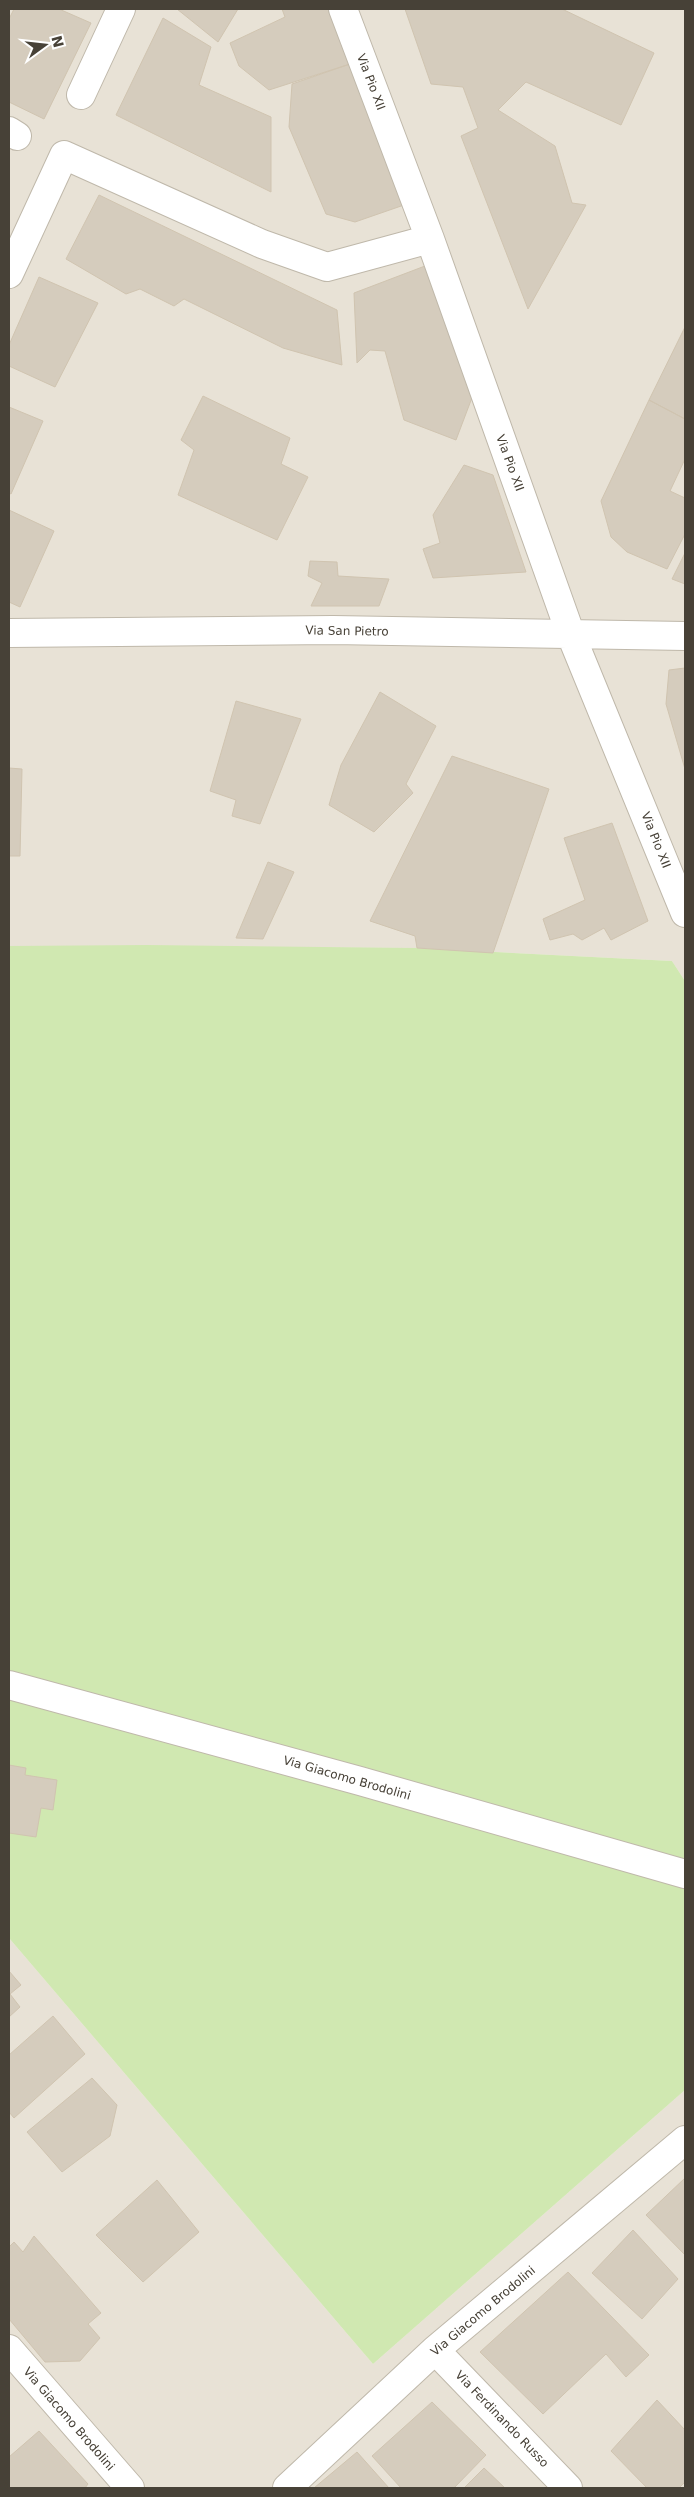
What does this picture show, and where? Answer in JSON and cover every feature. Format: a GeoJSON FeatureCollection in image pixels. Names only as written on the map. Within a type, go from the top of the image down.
{"type":"FeatureCollection","features":[{"type":"Feature","properties":{"kind":"street"},"geometry":{"type":"LineString","coordinates":[[80,95],[121,9]]}},
{"type":"Feature","properties":{"kind":"street","name":"Via Pio XII"},"geometry":{"type":"LineString","coordinates":[[343,9],[430,238],[571,635],[685,913]]}},
{"type":"Feature","properties":{"kind":"street"},"geometry":{"type":"LineString","coordinates":[[9,274],[64,155],[262,244],[327,267],[430,238]]}},
{"type":"Feature","properties":{"kind":"street","name":"Via San Pietro"},"geometry":{"type":"LineString","coordinates":[[9,633],[333,630],[685,636]]}},
{"type":"Feature","properties":{"kind":"street","name":"Via Giacomo Brodolini"},"geometry":{"type":"LineString","coordinates":[[9,1685],[360,1781],[685,1874]]}},
{"type":"Feature","properties":{"kind":"street","name":"Via Giacomo Brodolini"},"geometry":{"type":"LineString","coordinates":[[287,2488],[436,2350],[685,2140]]}},
{"type":"Feature","properties":{"kind":"street","name":"Via Giacomo Brodolini"},"geometry":{"type":"LineString","coordinates":[[9,2349],[130,2488]]}},
{"type":"Feature","properties":{"kind":"street","name":"Via Ferdinando Russo"},"geometry":{"type":"LineString","coordinates":[[436,2350],[568,2488]]}},
{"type":"Feature","properties":{"kind":"shaded area"},"geometry":{"type":"Polygon","coordinates":[[[9,9],[685,9],[685,981],[672,961],[417,948],[9,946],[9,9]]]}},
{"type":"Feature","properties":{"kind":"shaded area"},"geometry":{"type":"Polygon","coordinates":[[[9,1938],[373,2364],[685,2090],[685,2488],[9,2488],[9,1938]]]}},
{"type":"Feature","properties":{"kind":"green space"},"geometry":{"type":"Polygon","coordinates":[[[147,945],[417,948],[672,961],[685,981],[685,2090],[373,2364],[9,1938],[9,946],[147,945]]]}},
{"type":"Feature","properties":{"kind":"building"},"geometry":{"type":"Polygon","coordinates":[[[14,9],[59,9],[91,23],[44,119],[9,102],[9,19],[14,9]]]}},
{"type":"Feature","properties":{"kind":"building"},"geometry":{"type":"Polygon","coordinates":[[[177,9],[238,9],[218,42],[177,9]]]}},
{"type":"Feature","properties":{"kind":"building"},"geometry":{"type":"Polygon","coordinates":[[[282,9],[330,9],[350,64],[269,90],[239,66],[230,43],[285,17],[282,9]]]}},
{"type":"Feature","properties":{"kind":"building"},"geometry":{"type":"Polygon","coordinates":[[[405,9],[562,9],[654,53],[621,125],[526,82],[498,110],[555,146],[572,203],[586,205],[528,309],[461,136],[478,128],[463,87],[431,84],[405,9]]]}},
{"type":"Feature","properties":{"kind":"building"},"geometry":{"type":"Polygon","coordinates":[[[163,18],[211,47],[199,85],[271,117],[271,192],[116,115],[163,18]]]}},
{"type":"Feature","properties":{"kind":"building"},"geometry":{"type":"Polygon","coordinates":[[[350,64],[404,205],[355,222],[326,214],[289,127],[292,84],[350,64]]]}},
{"type":"Feature","properties":{"kind":"building"},"geometry":{"type":"Polygon","coordinates":[[[99,195],[337,310],[342,365],[283,348],[184,299],[174,306],[140,289],[126,294],[66,259],[99,195]]]}},
{"type":"Feature","properties":{"kind":"building"},"geometry":{"type":"Polygon","coordinates":[[[425,266],[473,395],[456,440],[404,420],[385,351],[370,350],[357,363],[354,293],[425,266]]]}},
{"type":"Feature","properties":{"kind":"building"},"geometry":{"type":"Polygon","coordinates":[[[39,277],[98,303],[55,387],[9,366],[9,345],[39,277]]]}},
{"type":"Feature","properties":{"kind":"building"},"geometry":{"type":"Polygon","coordinates":[[[685,327],[685,419],[649,400],[685,327]]]}},
{"type":"Feature","properties":{"kind":"building"},"geometry":{"type":"Polygon","coordinates":[[[203,396],[290,438],[281,464],[308,477],[277,540],[178,495],[194,450],[181,440],[203,396]]]}},
{"type":"Feature","properties":{"kind":"building"},"geometry":{"type":"Polygon","coordinates":[[[649,400],[685,419],[685,459],[670,491],[685,498],[685,534],[667,569],[627,552],[611,537],[601,501],[649,400]]]}},
{"type":"Feature","properties":{"kind":"building"},"geometry":{"type":"Polygon","coordinates":[[[9,407],[43,421],[11,494],[9,493],[9,407]]]}},
{"type":"Feature","properties":{"kind":"building"},"geometry":{"type":"Polygon","coordinates":[[[464,465],[493,475],[526,572],[433,578],[423,549],[440,543],[433,515],[464,465]]]}},
{"type":"Feature","properties":{"kind":"building"},"geometry":{"type":"Polygon","coordinates":[[[9,510],[54,531],[20,607],[9,602],[9,510]]]}},
{"type":"Feature","properties":{"kind":"building"},"geometry":{"type":"Polygon","coordinates":[[[685,553],[685,584],[672,579],[685,553]]]}},
{"type":"Feature","properties":{"kind":"building"},"geometry":{"type":"Polygon","coordinates":[[[310,561],[337,562],[338,576],[389,579],[379,606],[311,606],[322,583],[308,576],[310,561]]]}},
{"type":"Feature","properties":{"kind":"building"},"geometry":{"type":"Polygon","coordinates":[[[685,668],[685,769],[666,704],[669,670],[685,668]]]}},
{"type":"Feature","properties":{"kind":"building"},"geometry":{"type":"Polygon","coordinates":[[[380,692],[436,726],[406,784],[413,793],[374,832],[329,805],[341,765],[380,692]]]}},
{"type":"Feature","properties":{"kind":"building"},"geometry":{"type":"Polygon","coordinates":[[[236,701],[301,719],[260,824],[232,816],[236,800],[210,791],[236,701]]]}},
{"type":"Feature","properties":{"kind":"building"},"geometry":{"type":"Polygon","coordinates":[[[452,756],[549,789],[493,953],[417,948],[415,936],[370,921],[452,756]]]}},
{"type":"Feature","properties":{"kind":"building"},"geometry":{"type":"Polygon","coordinates":[[[9,768],[22,769],[20,856],[9,856],[9,768]]]}},
{"type":"Feature","properties":{"kind":"building"},"geometry":{"type":"Polygon","coordinates":[[[612,823],[648,921],[611,940],[604,928],[582,940],[573,934],[550,940],[543,919],[585,900],[564,838],[612,823]]]}},
{"type":"Feature","properties":{"kind":"building"},"geometry":{"type":"Polygon","coordinates":[[[268,862],[294,872],[263,939],[236,938],[268,862]]]}},
{"type":"Feature","properties":{"kind":"building"},"geometry":{"type":"Polygon","coordinates":[[[9,1765],[26,1768],[25,1775],[57,1780],[53,1810],[41,1808],[36,1837],[9,1833],[9,1765]]]}},
{"type":"Feature","properties":{"kind":"building"},"geometry":{"type":"Polygon","coordinates":[[[9,1971],[21,1985],[10,1994],[20,2007],[9,2017],[9,1971]]]}},
{"type":"Feature","properties":{"kind":"building"},"geometry":{"type":"Polygon","coordinates":[[[53,2016],[85,2054],[14,2118],[9,2112],[9,2055],[53,2016]]]}},
{"type":"Feature","properties":{"kind":"building"},"geometry":{"type":"Polygon","coordinates":[[[92,2078],[117,2105],[110,2136],[62,2172],[27,2132],[92,2078]]]}},
{"type":"Feature","properties":{"kind":"building"},"geometry":{"type":"Polygon","coordinates":[[[685,2178],[685,2255],[646,2215],[685,2178]]]}},
{"type":"Feature","properties":{"kind":"building"},"geometry":{"type":"Polygon","coordinates":[[[157,2180],[199,2232],[143,2282],[96,2235],[157,2180]]]}},
{"type":"Feature","properties":{"kind":"building"},"geometry":{"type":"Polygon","coordinates":[[[633,2230],[678,2279],[642,2319],[592,2273],[633,2230]]]}},
{"type":"Feature","properties":{"kind":"building"},"geometry":{"type":"Polygon","coordinates":[[[34,2236],[101,2313],[88,2324],[100,2338],[80,2361],[45,2362],[9,2319],[9,2247],[14,2242],[23,2252],[34,2236]]]}},
{"type":"Feature","properties":{"kind":"building"},"geometry":{"type":"Polygon","coordinates":[[[568,2272],[649,2355],[626,2377],[606,2354],[543,2414],[480,2352],[568,2272]]]}},
{"type":"Feature","properties":{"kind":"building"},"geometry":{"type":"Polygon","coordinates":[[[657,2400],[685,2430],[685,2482],[679,2488],[647,2488],[611,2451],[657,2400]]]}},
{"type":"Feature","properties":{"kind":"building"},"geometry":{"type":"Polygon","coordinates":[[[432,2402],[486,2455],[454,2488],[401,2488],[372,2456],[432,2402]]]}},
{"type":"Feature","properties":{"kind":"building"},"geometry":{"type":"Polygon","coordinates":[[[39,2431],[88,2484],[85,2488],[9,2488],[9,2457],[39,2431]]]}},
{"type":"Feature","properties":{"kind":"building"},"geometry":{"type":"Polygon","coordinates":[[[357,2452],[389,2488],[314,2488],[357,2452]]]}},
{"type":"Feature","properties":{"kind":"building"},"geometry":{"type":"Polygon","coordinates":[[[484,2468],[505,2488],[464,2488],[484,2468]]]}}]}
